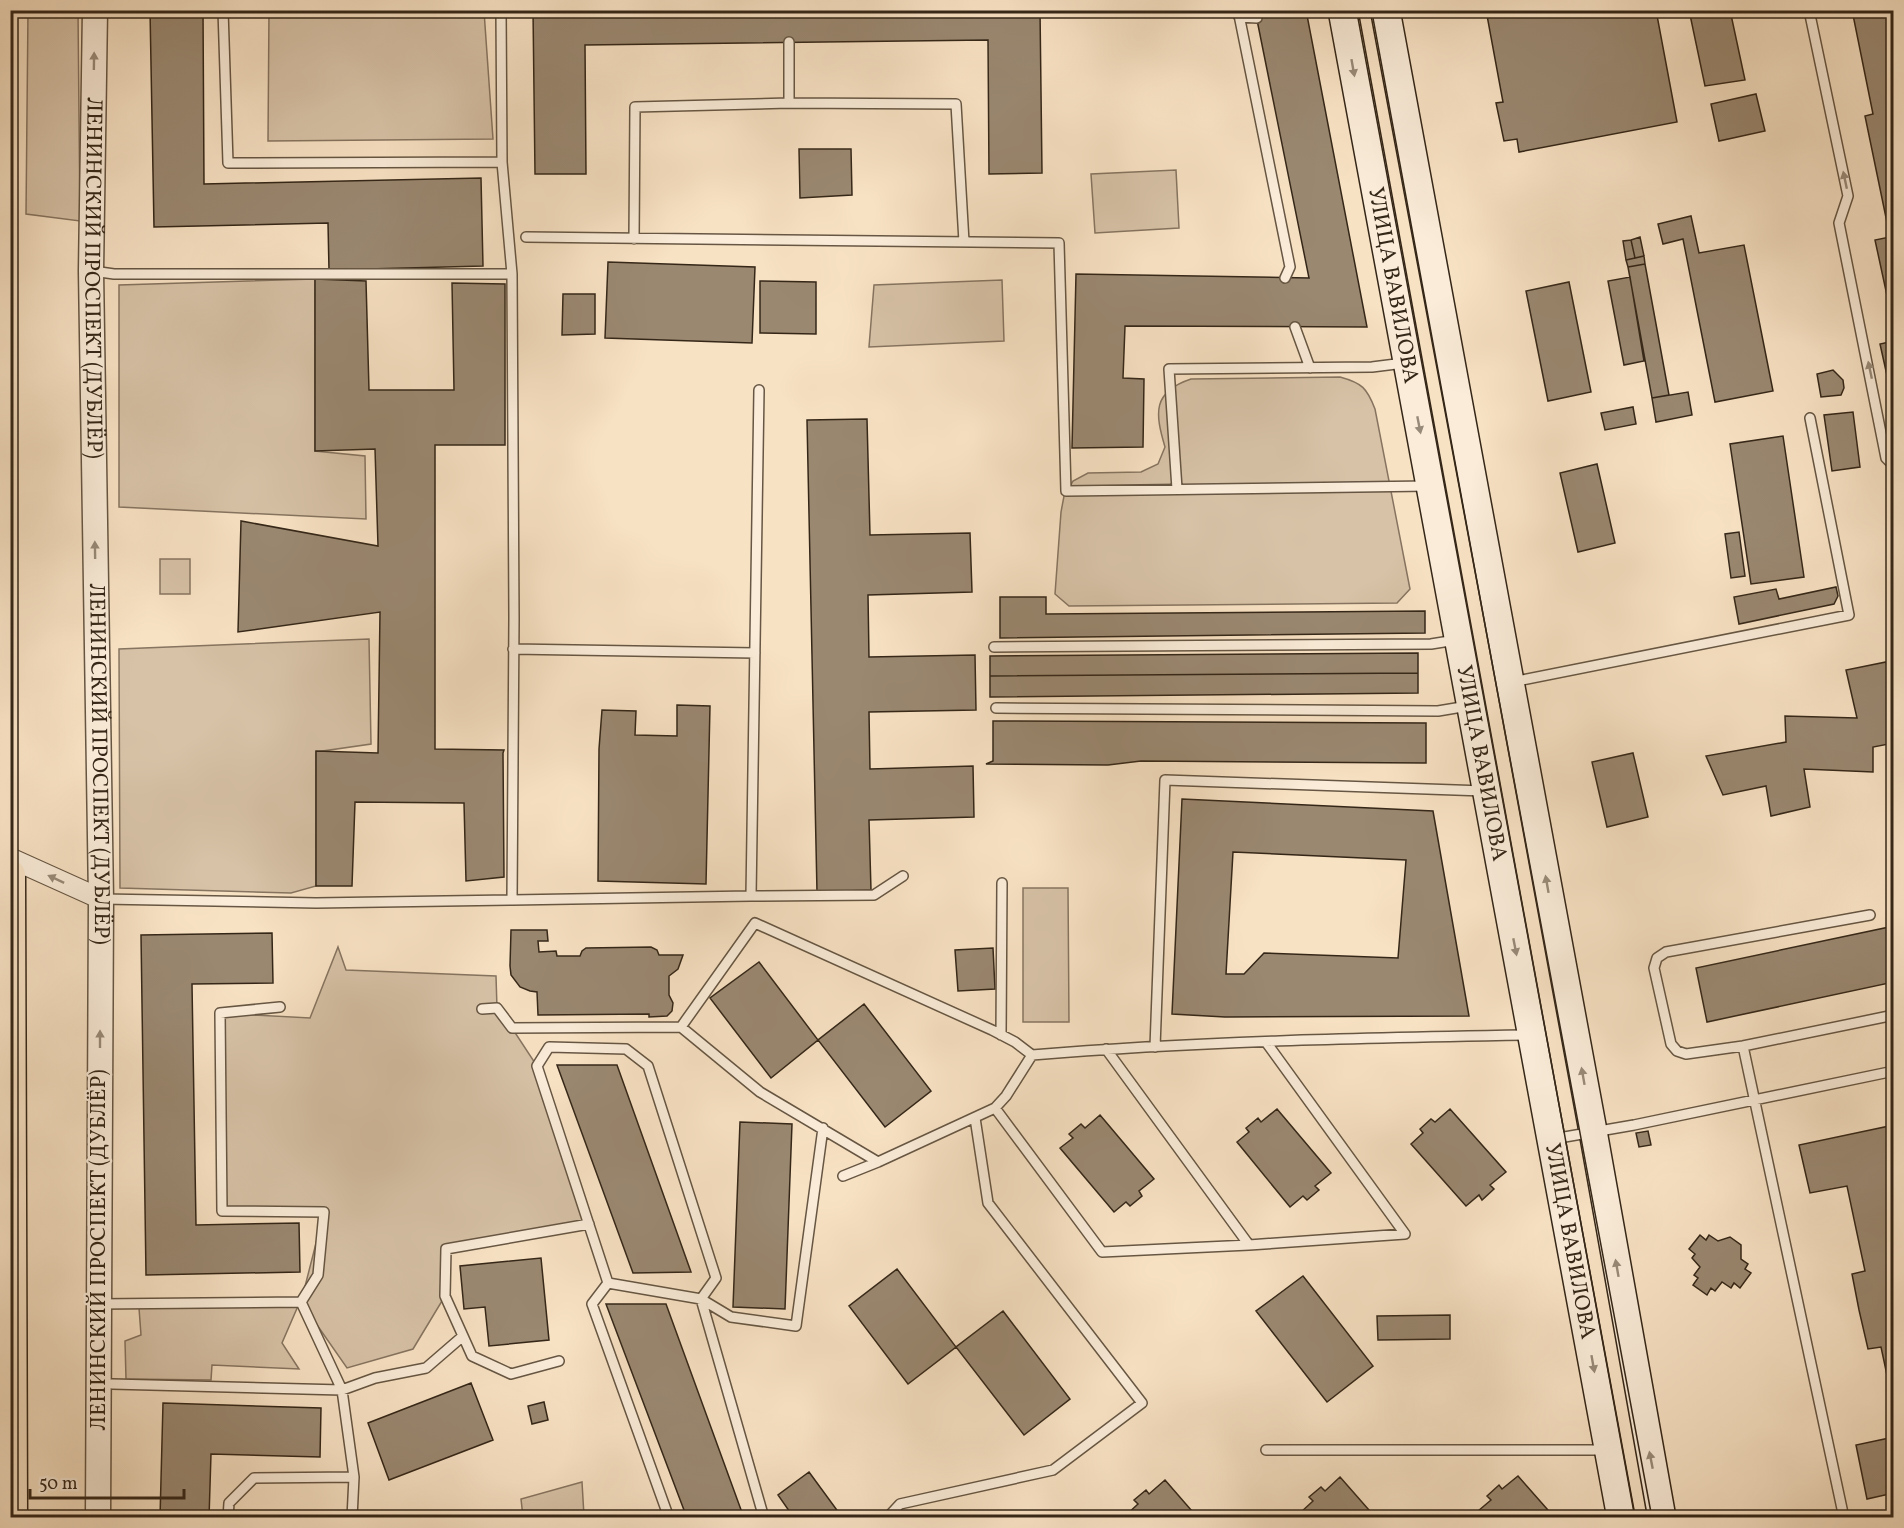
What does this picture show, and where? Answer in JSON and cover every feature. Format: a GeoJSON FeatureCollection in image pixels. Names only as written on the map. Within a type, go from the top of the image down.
{"type":"FeatureCollection","features":[{"type":"Feature","properties":{"kind":"main road","name":"УЛИЦА ВАВИЛОВА"},"geometry":{"type":"LineString","coordinates":[[1342,10],[1621,1518]]}},
{"type":"Feature","properties":{"kind":"main road","name":"УЛИЦА ВАВИЛОВА"},"geometry":{"type":"LineString","coordinates":[[1386,10],[1593,1131],[1662,1518]]}},
{"type":"Feature","properties":{"kind":"main road"},"geometry":{"type":"LineString","coordinates":[[10,875],[12,1518]]}},
{"type":"Feature","properties":{"kind":"street","name":"ЛЕНИНСКИЙ ПРОСПЕКТ (ДУБЛЁР)"},"geometry":{"type":"LineString","coordinates":[[95,10],[91,271],[100,900],[98,1518]]}},
{"type":"Feature","properties":{"kind":"street"},"geometry":{"type":"LineString","coordinates":[[10,858],[100,900]]}},
{"type":"Feature","properties":{"kind":"lane"},"geometry":{"type":"LineString","coordinates":[[223,10],[228,163],[502,162]]}},
{"type":"Feature","properties":{"kind":"lane"},"geometry":{"type":"LineString","coordinates":[[501,10],[502,162],[512,274],[512,900]]}},
{"type":"Feature","properties":{"kind":"lane"},"geometry":{"type":"LineString","coordinates":[[1809,10],[1848,196],[1839,222],[1886,458],[1893,466]]}},
{"type":"Feature","properties":{"kind":"lane"},"geometry":{"type":"LineString","coordinates":[[1257,18],[1238,14],[1290,267],[1285,278]]}},
{"type":"Feature","properties":{"kind":"lane"},"geometry":{"type":"LineString","coordinates":[[789,42],[789,103]]}},
{"type":"Feature","properties":{"kind":"lane"},"geometry":{"type":"LineString","coordinates":[[634,239],[636,107],[789,103],[956,104],[964,242]]}},
{"type":"Feature","properties":{"kind":"lane"},"geometry":{"type":"LineString","coordinates":[[526,237],[1059,243],[1066,491],[1430,486]]}},
{"type":"Feature","properties":{"kind":"lane"},"geometry":{"type":"LineString","coordinates":[[91,271],[114,274],[512,274]]}},
{"type":"Feature","properties":{"kind":"lane"},"geometry":{"type":"LineString","coordinates":[[1295,327],[1310,368]]}},
{"type":"Feature","properties":{"kind":"lane"},"geometry":{"type":"LineString","coordinates":[[1177,489],[1169,369],[1372,367],[1407,363]]}},
{"type":"Feature","properties":{"kind":"lane"},"geometry":{"type":"LineString","coordinates":[[751,896],[759,390]]}},
{"type":"Feature","properties":{"kind":"lane"},"geometry":{"type":"LineString","coordinates":[[1510,682],[1850,615],[1810,418]]}},
{"type":"Feature","properties":{"kind":"lane"},"geometry":{"type":"LineString","coordinates":[[994,647],[1425,644],[1458,640]]}},
{"type":"Feature","properties":{"kind":"lane"},"geometry":{"type":"LineString","coordinates":[[513,649],[755,653]]}},
{"type":"Feature","properties":{"kind":"lane"},"geometry":{"type":"LineString","coordinates":[[996,708],[1438,711],[1471,705]]}},
{"type":"Feature","properties":{"kind":"lane"},"geometry":{"type":"LineString","coordinates":[[1155,1047],[1165,780],[1486,792]]}},
{"type":"Feature","properties":{"kind":"lane"},"geometry":{"type":"LineString","coordinates":[[100,900],[316,903],[874,895],[903,876]]}},
{"type":"Feature","properties":{"kind":"lane"},"geometry":{"type":"LineString","coordinates":[[1001,1035],[1002,883]]}},
{"type":"Feature","properties":{"kind":"lane"},"geometry":{"type":"LineString","coordinates":[[1870,915],[1666,952],[1657,958],[1654,968],[1671,1044],[1677,1051],[1686,1054],[1743,1046],[1893,1015]]}},
{"type":"Feature","properties":{"kind":"lane"},"geometry":{"type":"LineString","coordinates":[[681,1027],[755,923],[1001,1035],[1032,1055],[1106,1049],[1266,1042],[1532,1035]]}},
{"type":"Feature","properties":{"kind":"lane"},"geometry":{"type":"LineString","coordinates":[[280,1007],[220,1013],[222,1211],[324,1212],[318,1275],[301,1302]]}},
{"type":"Feature","properties":{"kind":"lane"},"geometry":{"type":"LineString","coordinates":[[482,1009],[497,1008],[512,1028],[681,1027],[760,1092],[878,1162]]}},
{"type":"Feature","properties":{"kind":"lane"},"geometry":{"type":"LineString","coordinates":[[995,1108],[1102,1252],[1405,1234],[1266,1042]]}},
{"type":"Feature","properties":{"kind":"lane"},"geometry":{"type":"LineString","coordinates":[[1743,1046],[1844,1518]]}},
{"type":"Feature","properties":{"kind":"lane"},"geometry":{"type":"LineString","coordinates":[[608,1283],[537,1066],[549,1047],[626,1049],[648,1066],[716,1278],[701,1299]]}},
{"type":"Feature","properties":{"kind":"lane"},"geometry":{"type":"LineString","coordinates":[[1106,1049],[1249,1245]]}},
{"type":"Feature","properties":{"kind":"lane"},"geometry":{"type":"LineString","coordinates":[[843,1176],[995,1108],[1006,1096],[1032,1055]]}},
{"type":"Feature","properties":{"kind":"lane"},"geometry":{"type":"LineString","coordinates":[[1551,1139],[1634,1125],[1893,1071]]}},
{"type":"Feature","properties":{"kind":"lane"},"geometry":{"type":"LineString","coordinates":[[887,1518],[900,1504],[1053,1470],[1142,1403],[988,1203],[975,1118]]}},
{"type":"Feature","properties":{"kind":"lane"},"geometry":{"type":"LineString","coordinates":[[608,1283],[701,1299],[731,1317],[796,1326],[823,1128]]}},
{"type":"Feature","properties":{"kind":"lane"},"geometry":{"type":"LineString","coordinates":[[559,1360],[511,1374],[472,1356],[445,1296],[446,1249],[589,1224]]}},
{"type":"Feature","properties":{"kind":"lane"},"geometry":{"type":"LineString","coordinates":[[608,1283],[592,1304],[669,1518]]}},
{"type":"Feature","properties":{"kind":"lane"},"geometry":{"type":"LineString","coordinates":[[701,1299],[764,1518]]}},
{"type":"Feature","properties":{"kind":"lane"},"geometry":{"type":"LineString","coordinates":[[99,1304],[301,1302]]}},
{"type":"Feature","properties":{"kind":"lane"},"geometry":{"type":"LineString","coordinates":[[301,1302],[342,1390],[354,1477],[352,1518]]}},
{"type":"Feature","properties":{"kind":"lane"},"geometry":{"type":"LineString","coordinates":[[112,1384],[342,1390],[375,1378],[426,1368],[463,1336]]}},
{"type":"Feature","properties":{"kind":"lane"},"geometry":{"type":"LineString","coordinates":[[1266,1450],[1608,1449]]}},
{"type":"Feature","properties":{"kind":"lane"},"geometry":{"type":"LineString","coordinates":[[228,1518],[229,1503],[254,1478],[354,1477]]}},
{"type":"Feature","properties":{"kind":"shaded area"},"geometry":{"type":"Polygon","coordinates":[[[28,11],[78,11],[80,221],[26,214],[28,11]]]}},
{"type":"Feature","properties":{"kind":"shaded area"},"geometry":{"type":"Polygon","coordinates":[[[269,11],[484,11],[493,139],[268,141],[269,11]]]}},
{"type":"Feature","properties":{"kind":"shaded area"},"geometry":{"type":"Polygon","coordinates":[[[1176,170],[1179,228],[1095,233],[1091,174],[1176,170]]]}},
{"type":"Feature","properties":{"kind":"shaded area"},"geometry":{"type":"Polygon","coordinates":[[[315,279],[315,451],[365,456],[366,519],[119,507],[119,285],[315,279]]]}},
{"type":"Feature","properties":{"kind":"shaded area"},"geometry":{"type":"Polygon","coordinates":[[[1002,280],[1004,341],[869,347],[874,285],[1002,280]]]}},
{"type":"Feature","properties":{"kind":"shaded area"},"geometry":{"type":"Polygon","coordinates":[[[1340,377],[1363,387],[1375,409],[1410,589],[1397,603],[1069,606],[1055,594],[1064,496],[1073,481],[1088,473],[1141,472],[1158,464],[1165,447],[1159,424],[1160,405],[1169,390],[1191,379],[1340,377]]]}},
{"type":"Feature","properties":{"kind":"shaded area"},"geometry":{"type":"Polygon","coordinates":[[[160,559],[190,559],[190,594],[160,594],[160,559]]]}},
{"type":"Feature","properties":{"kind":"shaded area"},"geometry":{"type":"Polygon","coordinates":[[[369,639],[371,744],[316,752],[316,886],[291,893],[120,888],[119,649],[369,639]]]}},
{"type":"Feature","properties":{"kind":"shaded area"},"geometry":{"type":"Polygon","coordinates":[[[1023,888],[1068,888],[1069,1022],[1023,1022],[1023,888]]]}},
{"type":"Feature","properties":{"kind":"shaded area"},"geometry":{"type":"Polygon","coordinates":[[[338,947],[346,970],[496,976],[497,1008],[537,1066],[589,1224],[447,1249],[445,1296],[413,1349],[347,1368],[301,1302],[324,1212],[222,1211],[220,1013],[310,1018],[338,947]]]}},
{"type":"Feature","properties":{"kind":"shaded area"},"geometry":{"type":"Polygon","coordinates":[[[298,1306],[282,1343],[299,1369],[212,1365],[211,1380],[126,1379],[125,1341],[141,1335],[139,1308],[298,1306]]]}},
{"type":"Feature","properties":{"kind":"shaded area"},"geometry":{"type":"Polygon","coordinates":[[[582,1482],[584,1516],[523,1517],[521,1499],[582,1482]]]}},
{"type":"Feature","properties":{"kind":"building"},"geometry":{"type":"Polygon","coordinates":[[[150,10],[203,10],[204,184],[481,178],[483,266],[329,270],[328,223],[154,227],[150,10]]]}},
{"type":"Feature","properties":{"kind":"building"},"geometry":{"type":"Polygon","coordinates":[[[533,10],[1040,10],[1042,173],[989,174],[988,40],[585,45],[586,174],[535,174],[533,10]]]}},
{"type":"Feature","properties":{"kind":"building"},"geometry":{"type":"Polygon","coordinates":[[[1255,10],[1306,10],[1367,327],[1125,326],[1123,378],[1144,379],[1143,447],[1072,448],[1076,274],[1309,278],[1255,10]]]}},
{"type":"Feature","properties":{"kind":"building"},"geometry":{"type":"Polygon","coordinates":[[[1486,10],[1656,10],[1677,122],[1519,152],[1517,139],[1504,141],[1496,103],[1503,102],[1486,10]]]}},
{"type":"Feature","properties":{"kind":"building"},"geometry":{"type":"Polygon","coordinates":[[[1689,10],[1730,10],[1745,80],[1705,86],[1689,10]]]}},
{"type":"Feature","properties":{"kind":"building"},"geometry":{"type":"Polygon","coordinates":[[[1852,10],[1894,10],[1894,328],[1875,240],[1890,237],[1865,116],[1873,114],[1852,10]]]}},
{"type":"Feature","properties":{"kind":"building"},"geometry":{"type":"Polygon","coordinates":[[[1756,94],[1765,131],[1719,141],[1711,104],[1756,94]]]}},
{"type":"Feature","properties":{"kind":"building"},"geometry":{"type":"Polygon","coordinates":[[[799,149],[851,149],[852,195],[800,198],[799,149]]]}},
{"type":"Feature","properties":{"kind":"building"},"geometry":{"type":"Polygon","coordinates":[[[1691,216],[1699,253],[1744,245],[1773,391],[1715,402],[1683,239],[1663,244],[1658,224],[1691,216]]]}},
{"type":"Feature","properties":{"kind":"building"},"geometry":{"type":"Polygon","coordinates":[[[1640,237],[1644,256],[1635,258],[1631,240],[1640,237]]]}},
{"type":"Feature","properties":{"kind":"building"},"geometry":{"type":"Polygon","coordinates":[[[1631,240],[1635,258],[1626,260],[1623,241],[1631,240]]]}},
{"type":"Feature","properties":{"kind":"building"},"geometry":{"type":"Polygon","coordinates":[[[1644,256],[1645,264],[1628,267],[1626,260],[1644,256]]]}},
{"type":"Feature","properties":{"kind":"building"},"geometry":{"type":"Polygon","coordinates":[[[608,262],[755,267],[752,343],[605,338],[608,262]]]}},
{"type":"Feature","properties":{"kind":"building"},"geometry":{"type":"Polygon","coordinates":[[[1645,264],[1669,395],[1652,398],[1628,267],[1645,264]]]}},
{"type":"Feature","properties":{"kind":"building"},"geometry":{"type":"Polygon","coordinates":[[[1630,277],[1644,361],[1624,365],[1608,281],[1630,277]]]}},
{"type":"Feature","properties":{"kind":"building"},"geometry":{"type":"Polygon","coordinates":[[[315,279],[366,281],[369,390],[454,390],[452,283],[505,284],[505,445],[435,445],[435,749],[504,750],[504,877],[466,881],[464,803],[355,802],[352,886],[316,886],[316,751],[378,753],[380,612],[238,632],[241,521],[378,546],[375,449],[315,451],[315,279]]]}},
{"type":"Feature","properties":{"kind":"building"},"geometry":{"type":"Polygon","coordinates":[[[760,281],[816,282],[816,334],[760,333],[760,281]]]}},
{"type":"Feature","properties":{"kind":"building"},"geometry":{"type":"Polygon","coordinates":[[[1569,282],[1591,392],[1548,401],[1526,291],[1569,282]]]}},
{"type":"Feature","properties":{"kind":"building"},"geometry":{"type":"Polygon","coordinates":[[[563,294],[595,294],[595,334],[562,335],[563,294]]]}},
{"type":"Feature","properties":{"kind":"building"},"geometry":{"type":"Polygon","coordinates":[[[1894,341],[1894,407],[1880,344],[1894,341]]]}},
{"type":"Feature","properties":{"kind":"building"},"geometry":{"type":"Polygon","coordinates":[[[1833,370],[1843,380],[1844,388],[1841,395],[1821,397],[1817,374],[1833,370]]]}},
{"type":"Feature","properties":{"kind":"building"},"geometry":{"type":"Polygon","coordinates":[[[1688,392],[1692,415],[1656,422],[1652,398],[1688,392]]]}},
{"type":"Feature","properties":{"kind":"building"},"geometry":{"type":"Polygon","coordinates":[[[1633,407],[1636,424],[1605,430],[1601,413],[1633,407]]]}},
{"type":"Feature","properties":{"kind":"building"},"geometry":{"type":"Polygon","coordinates":[[[1853,412],[1860,467],[1832,471],[1824,415],[1853,412]]]}},
{"type":"Feature","properties":{"kind":"building"},"geometry":{"type":"Polygon","coordinates":[[[867,419],[870,535],[970,533],[972,592],[868,595],[869,657],[975,655],[976,710],[869,712],[870,769],[973,766],[974,817],[869,820],[871,890],[817,892],[807,420],[867,419]]]}},
{"type":"Feature","properties":{"kind":"building"},"geometry":{"type":"Polygon","coordinates":[[[1783,436],[1804,577],[1751,584],[1730,444],[1783,436]]]}},
{"type":"Feature","properties":{"kind":"building"},"geometry":{"type":"Polygon","coordinates":[[[1597,464],[1615,543],[1578,552],[1560,473],[1597,464]]]}},
{"type":"Feature","properties":{"kind":"building"},"geometry":{"type":"Polygon","coordinates":[[[1739,532],[1745,576],[1731,578],[1725,534],[1739,532]]]}},
{"type":"Feature","properties":{"kind":"building"},"geometry":{"type":"Polygon","coordinates":[[[1836,587],[1838,596],[1834,604],[1739,624],[1734,597],[1776,589],[1779,599],[1836,587]]]}},
{"type":"Feature","properties":{"kind":"building"},"geometry":{"type":"Polygon","coordinates":[[[1000,597],[1046,597],[1046,614],[1425,611],[1425,633],[1000,638],[1000,597]]]}},
{"type":"Feature","properties":{"kind":"building"},"geometry":{"type":"Polygon","coordinates":[[[1418,653],[1418,673],[990,676],[990,656],[1418,653]]]}},
{"type":"Feature","properties":{"kind":"building"},"geometry":{"type":"Polygon","coordinates":[[[1886,662],[1894,698],[1894,743],[1873,747],[1873,772],[1804,769],[1810,807],[1771,816],[1766,786],[1723,795],[1706,756],[1786,742],[1785,716],[1857,718],[1846,670],[1886,662]]]}},
{"type":"Feature","properties":{"kind":"building"},"geometry":{"type":"Polygon","coordinates":[[[1418,673],[1418,693],[990,697],[990,676],[1418,673]]]}},
{"type":"Feature","properties":{"kind":"building"},"geometry":{"type":"Polygon","coordinates":[[[677,705],[710,706],[706,884],[598,881],[599,749],[602,710],[636,711],[635,735],[677,736],[677,705]]]}},
{"type":"Feature","properties":{"kind":"building"},"geometry":{"type":"Polygon","coordinates":[[[993,721],[1426,723],[1426,763],[1141,761],[1108,765],[986,764],[993,761],[993,721]]]}},
{"type":"Feature","properties":{"kind":"building"},"geometry":{"type":"Polygon","coordinates":[[[1633,753],[1648,817],[1607,827],[1592,762],[1633,753]]]}},
{"type":"Feature","properties":{"kind":"building"},"geometry":{"type":"Polygon","coordinates":[[[1182,799],[1433,811],[1469,1016],[1225,1017],[1172,1014],[1182,799]],[[1233,852],[1226,974],[1244,974],[1264,953],[1398,958],[1406,860],[1233,852]]]}},
{"type":"Feature","properties":{"kind":"building"},"geometry":{"type":"Polygon","coordinates":[[[1894,926],[1894,982],[1707,1022],[1696,968],[1894,926]]]}},
{"type":"Feature","properties":{"kind":"building"},"geometry":{"type":"Polygon","coordinates":[[[511,930],[547,930],[548,941],[538,941],[539,952],[556,951],[557,956],[580,956],[586,948],[651,947],[657,950],[659,955],[683,955],[678,969],[669,976],[672,1011],[667,1016],[649,1017],[649,1014],[538,1015],[537,992],[520,987],[511,975],[511,930]]]}},
{"type":"Feature","properties":{"kind":"building"},"geometry":{"type":"Polygon","coordinates":[[[272,933],[273,983],[192,984],[196,1225],[299,1223],[300,1272],[146,1275],[141,935],[272,933]]]}},
{"type":"Feature","properties":{"kind":"building"},"geometry":{"type":"Polygon","coordinates":[[[993,948],[995,989],[958,991],[955,950],[993,948]]]}},
{"type":"Feature","properties":{"kind":"building"},"geometry":{"type":"Polygon","coordinates":[[[759,962],[818,1040],[771,1078],[710,998],[759,962]]]}},
{"type":"Feature","properties":{"kind":"building"},"geometry":{"type":"Polygon","coordinates":[[[864,1004],[931,1091],[885,1127],[818,1040],[864,1004]]]}},
{"type":"Feature","properties":{"kind":"building"},"geometry":{"type":"Polygon","coordinates":[[[557,1065],[617,1065],[691,1272],[633,1273],[557,1065]]]}},
{"type":"Feature","properties":{"kind":"building"},"geometry":{"type":"Polygon","coordinates":[[[1277,1109],[1331,1173],[1315,1186],[1319,1190],[1307,1200],[1303,1196],[1290,1207],[1237,1142],[1249,1132],[1246,1128],[1258,1118],[1261,1122],[1277,1109]]]}},
{"type":"Feature","properties":{"kind":"building"},"geometry":{"type":"Polygon","coordinates":[[[1450,1109],[1506,1172],[1490,1185],[1494,1189],[1482,1200],[1479,1195],[1466,1206],[1411,1144],[1423,1133],[1420,1129],[1431,1119],[1435,1122],[1450,1109]]]}},
{"type":"Feature","properties":{"kind":"building"},"geometry":{"type":"Polygon","coordinates":[[[1100,1115],[1154,1179],[1139,1191],[1142,1196],[1130,1206],[1126,1202],[1114,1212],[1060,1148],[1073,1138],[1069,1134],[1081,1124],[1085,1128],[1100,1115]]]}},
{"type":"Feature","properties":{"kind":"building"},"geometry":{"type":"Polygon","coordinates":[[[740,1122],[792,1124],[785,1309],[733,1307],[740,1122]]]}},
{"type":"Feature","properties":{"kind":"building"},"geometry":{"type":"Polygon","coordinates":[[[1894,1125],[1894,1408],[1881,1347],[1868,1349],[1859,1310],[1852,1274],[1865,1271],[1847,1186],[1810,1193],[1799,1145],[1894,1125]]]}},
{"type":"Feature","properties":{"kind":"building"},"geometry":{"type":"Polygon","coordinates":[[[1648,1131],[1651,1145],[1639,1147],[1636,1133],[1648,1131]]]}},
{"type":"Feature","properties":{"kind":"building"},"geometry":{"type":"Polygon","coordinates":[[[1700,1235],[1706,1240],[1709,1235],[1718,1241],[1730,1237],[1741,1245],[1741,1259],[1748,1264],[1745,1269],[1751,1273],[1740,1288],[1734,1283],[1731,1288],[1722,1282],[1715,1291],[1711,1288],[1707,1295],[1693,1285],[1698,1278],[1694,1275],[1700,1267],[1692,1258],[1695,1254],[1689,1249],[1700,1235]]]}},
{"type":"Feature","properties":{"kind":"building"},"geometry":{"type":"Polygon","coordinates":[[[541,1258],[549,1340],[489,1346],[485,1307],[464,1309],[460,1266],[541,1258]]]}},
{"type":"Feature","properties":{"kind":"building"},"geometry":{"type":"Polygon","coordinates":[[[897,1269],[956,1347],[908,1384],[849,1306],[897,1269]]]}},
{"type":"Feature","properties":{"kind":"building"},"geometry":{"type":"Polygon","coordinates":[[[1303,1276],[1373,1366],[1327,1402],[1256,1311],[1303,1276]]]}},
{"type":"Feature","properties":{"kind":"building"},"geometry":{"type":"Polygon","coordinates":[[[606,1304],[666,1304],[744,1518],[687,1518],[606,1304]]]}},
{"type":"Feature","properties":{"kind":"building"},"geometry":{"type":"Polygon","coordinates":[[[1003,1311],[1070,1399],[1024,1435],[956,1347],[1003,1311]]]}},
{"type":"Feature","properties":{"kind":"building"},"geometry":{"type":"Polygon","coordinates":[[[1450,1315],[1450,1339],[1378,1340],[1377,1316],[1450,1315]]]}},
{"type":"Feature","properties":{"kind":"building"},"geometry":{"type":"Polygon","coordinates":[[[471,1383],[493,1440],[389,1480],[368,1423],[471,1383]]]}},
{"type":"Feature","properties":{"kind":"building"},"geometry":{"type":"Polygon","coordinates":[[[544,1402],[548,1420],[532,1424],[528,1406],[544,1402]]]}},
{"type":"Feature","properties":{"kind":"building"},"geometry":{"type":"Polygon","coordinates":[[[163,1403],[321,1408],[320,1457],[211,1454],[209,1518],[160,1518],[163,1403]]]}},
{"type":"Feature","properties":{"kind":"building"},"geometry":{"type":"Polygon","coordinates":[[[1894,1437],[1894,1493],[1867,1499],[1856,1445],[1894,1437]]]}},
{"type":"Feature","properties":{"kind":"building"},"geometry":{"type":"Polygon","coordinates":[[[809,1472],[842,1517],[794,1518],[778,1495],[809,1472]]]}},
{"type":"Feature","properties":{"kind":"building"},"geometry":{"type":"Polygon","coordinates":[[[1518,1476],[1555,1518],[1484,1518],[1478,1511],[1491,1500],[1487,1496],[1499,1485],[1502,1489],[1518,1476]]]}},
{"type":"Feature","properties":{"kind":"building"},"geometry":{"type":"Polygon","coordinates":[[[1340,1477],[1376,1518],[1305,1518],[1301,1512],[1313,1501],[1309,1497],[1321,1487],[1325,1491],[1340,1477]]]}},
{"type":"Feature","properties":{"kind":"building"},"geometry":{"type":"Polygon","coordinates":[[[1165,1480],[1198,1518],[1128,1518],[1126,1515],[1138,1504],[1134,1500],[1146,1490],[1149,1494],[1165,1480]]]}},
{"type":"Feature","properties":{"kind":"tram line"},"geometry":{"type":"LineString","coordinates":[[1358,10],[1635,1518]]}},
{"type":"Feature","properties":{"kind":"tram line"},"geometry":{"type":"LineString","coordinates":[[1370,10],[1652,1518]]}}]}
